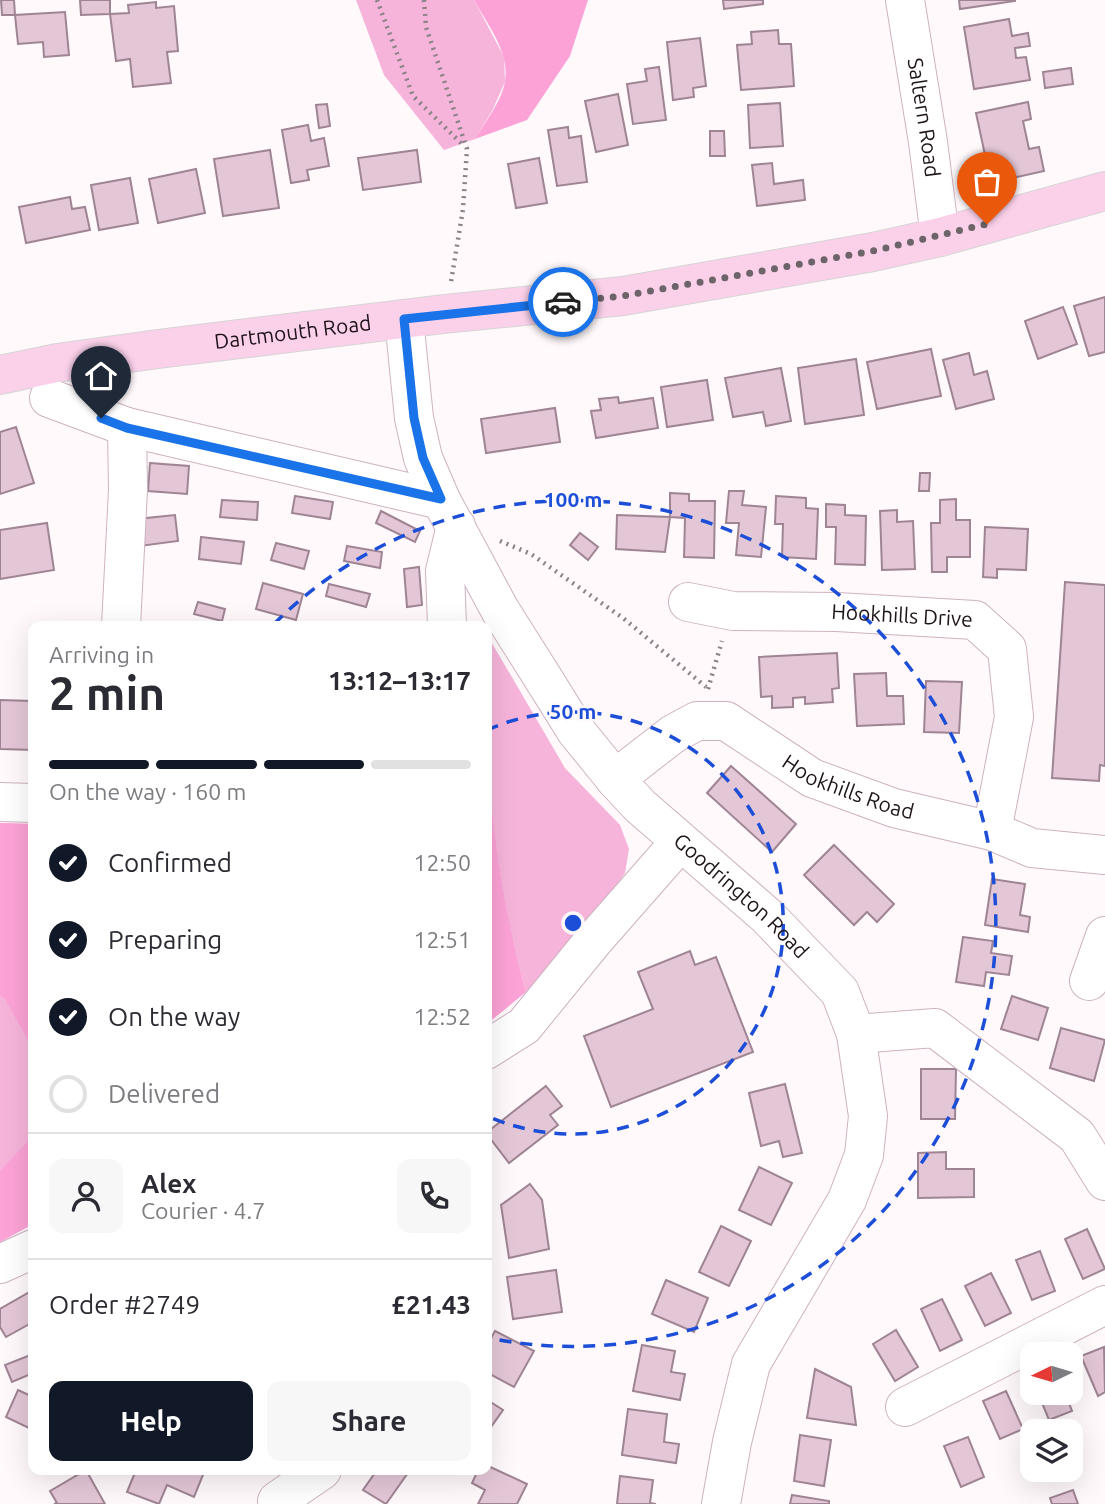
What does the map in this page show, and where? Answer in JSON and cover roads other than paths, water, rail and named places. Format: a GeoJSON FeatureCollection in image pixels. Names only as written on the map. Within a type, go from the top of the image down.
{"type":"FeatureCollection","features":[{"type":"Feature","properties":{"kind":"main road","name":"Dartmouth Road"},"geometry":{"type":"LineString","coordinates":[[0,375],[53,381],[404,319],[623,296],[940,237],[1105,191]]}},
{"type":"Feature","properties":{"kind":"main road","name":"Dartmouth Road"},"geometry":{"type":"LineString","coordinates":[[0,361],[53,381]]}},
{"type":"Feature","properties":{"kind":"street","name":"Saltern Road"},"geometry":{"type":"LineString","coordinates":[[905,0],[940,237]]}},
{"type":"Feature","properties":{"kind":"street","name":"Goodrington Road"},"geometry":{"type":"LineString","coordinates":[[404,319],[414,418],[423,458],[500,610],[569,720],[640,806],[768,917],[839,992],[856,1034],[868,1116],[864,1154],[847,1200],[751,1364],[732,1442],[721,1504]]}},
{"type":"Feature","properties":{"kind":"street"},"geometry":{"type":"LineString","coordinates":[[53,381],[127,428],[455,525],[445,570],[447,621]]}},
{"type":"Feature","properties":{"kind":"street"},"geometry":{"type":"LineString","coordinates":[[121,621],[128,490],[127,428]]}},
{"type":"Feature","properties":{"kind":"street","name":"Hookhills Drive"},"geometry":{"type":"LineString","coordinates":[[688,601],[733,611],[837,612],[975,620],[1007,649],[1014,718],[992,831]]}},
{"type":"Feature","properties":{"kind":"street","name":"Hookhills Road"},"geometry":{"type":"LineString","coordinates":[[615,779],[674,734],[697,721],[726,721],[812,778],[894,808],[992,831],[1032,848],[1105,855]]}},
{"type":"Feature","properties":{"kind":"street"},"geometry":{"type":"LineString","coordinates":[[0,802],[28,803]]}},
{"type":"Feature","properties":{"kind":"street"},"geometry":{"type":"LineString","coordinates":[[492,1046],[524,1026],[594,940],[680,842]]}},
{"type":"Feature","properties":{"kind":"street"},"geometry":{"type":"LineString","coordinates":[[1089,981],[1105,936]]}},
{"type":"Feature","properties":{"kind":"street"},"geometry":{"type":"LineString","coordinates":[[856,1034],[935,1028],[1077,1136],[1105,1181]]}},
{"type":"Feature","properties":{"kind":"street"},"geometry":{"type":"LineString","coordinates":[[0,1264],[28,1251]]}},
{"type":"Feature","properties":{"kind":"street"},"geometry":{"type":"LineString","coordinates":[[905,1407],[1105,1305]]}},
{"type":"Feature","properties":{"kind":"street"},"geometry":{"type":"LineString","coordinates":[[277,1501],[315,1475]]}}]}
